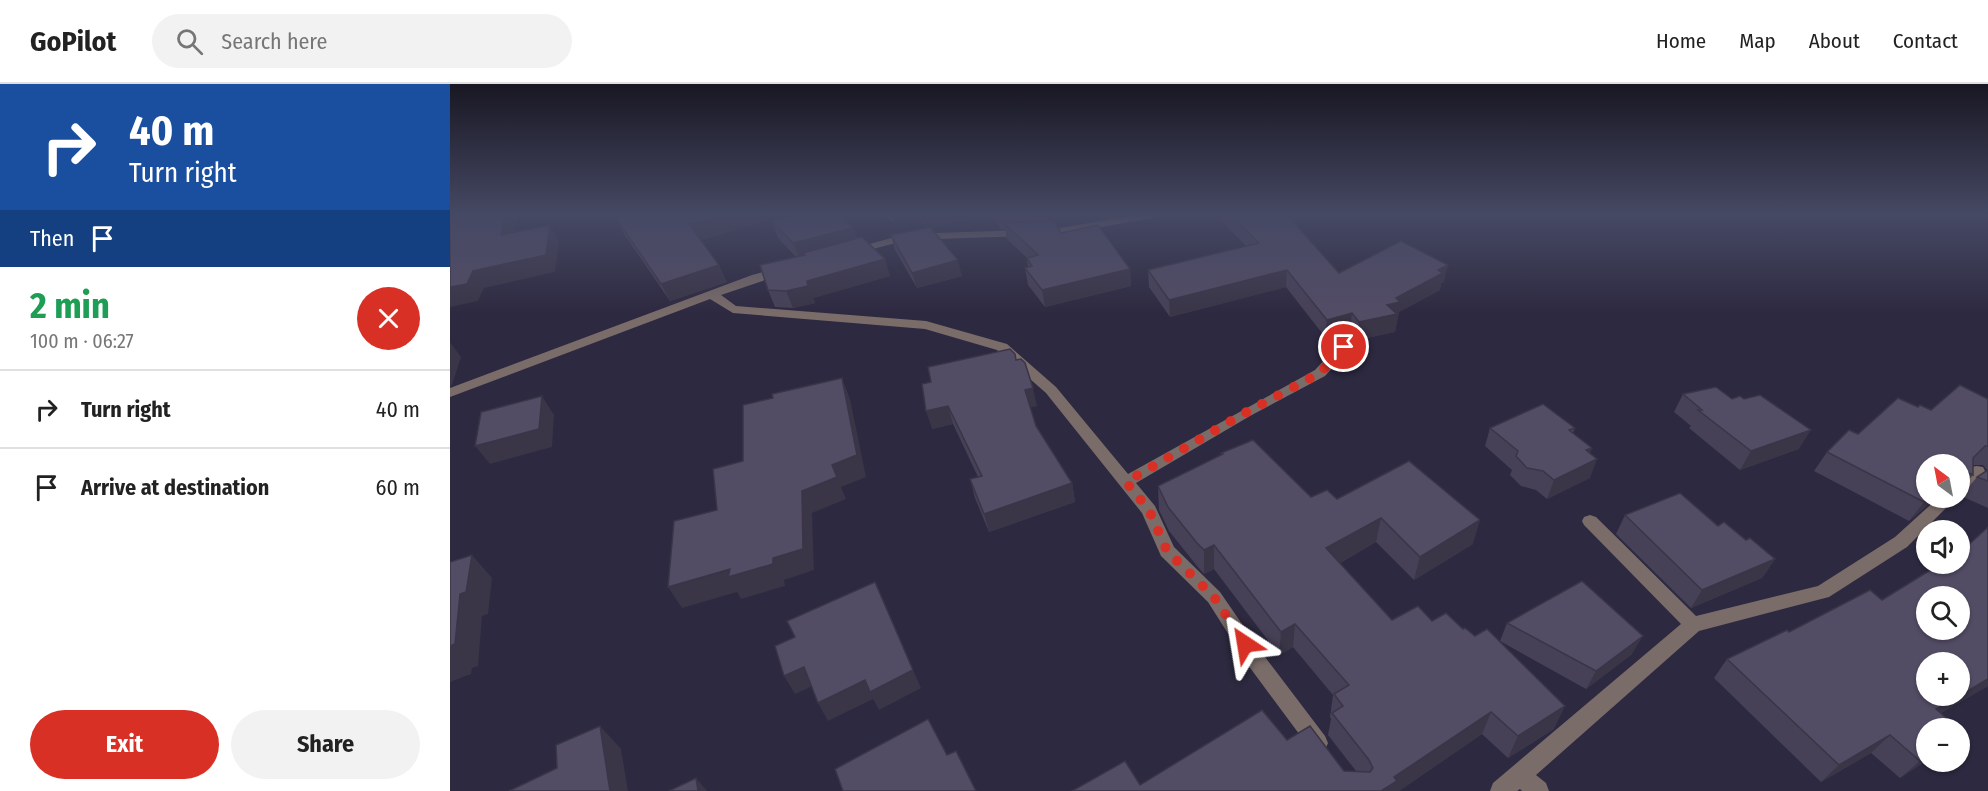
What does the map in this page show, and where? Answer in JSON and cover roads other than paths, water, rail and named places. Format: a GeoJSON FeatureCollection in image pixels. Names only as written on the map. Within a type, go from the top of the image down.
{"type":"FeatureCollection","features":[{"type":"Feature","properties":{"kind":"street"},"geometry":{"type":"LineString","coordinates":[[848,253],[866,248]]}},
{"type":"Feature","properties":{"kind":"street"},"geometry":{"type":"LineString","coordinates":[[450,393],[756,278],[791,269]]}},
{"type":"Feature","properties":{"kind":"street"},"geometry":{"type":"LineString","coordinates":[[712,295],[733,309],[926,326],[1002,347],[1050,390],[1149,510],[1167,551],[1214,597],[1255,659],[1325,753]]}},
{"type":"Feature","properties":{"kind":"street"},"geometry":{"type":"LineString","coordinates":[[1126,482],[1245,413],[1320,373],[1344,347]]}},
{"type":"Feature","properties":{"kind":"street"},"geometry":{"type":"LineString","coordinates":[[1970,478],[1977,471]]}},
{"type":"Feature","properties":{"kind":"street"},"geometry":{"type":"LineString","coordinates":[[1501,791],[1693,625],[1823,591],[1901,542],[1937,508]]}},
{"type":"Feature","properties":{"kind":"street"},"geometry":{"type":"LineString","coordinates":[[1590,521],[1693,625]]}},
{"type":"Feature","properties":{"kind":"street"},"geometry":{"type":"LineString","coordinates":[[1521,775],[1538,791]]}}]}
